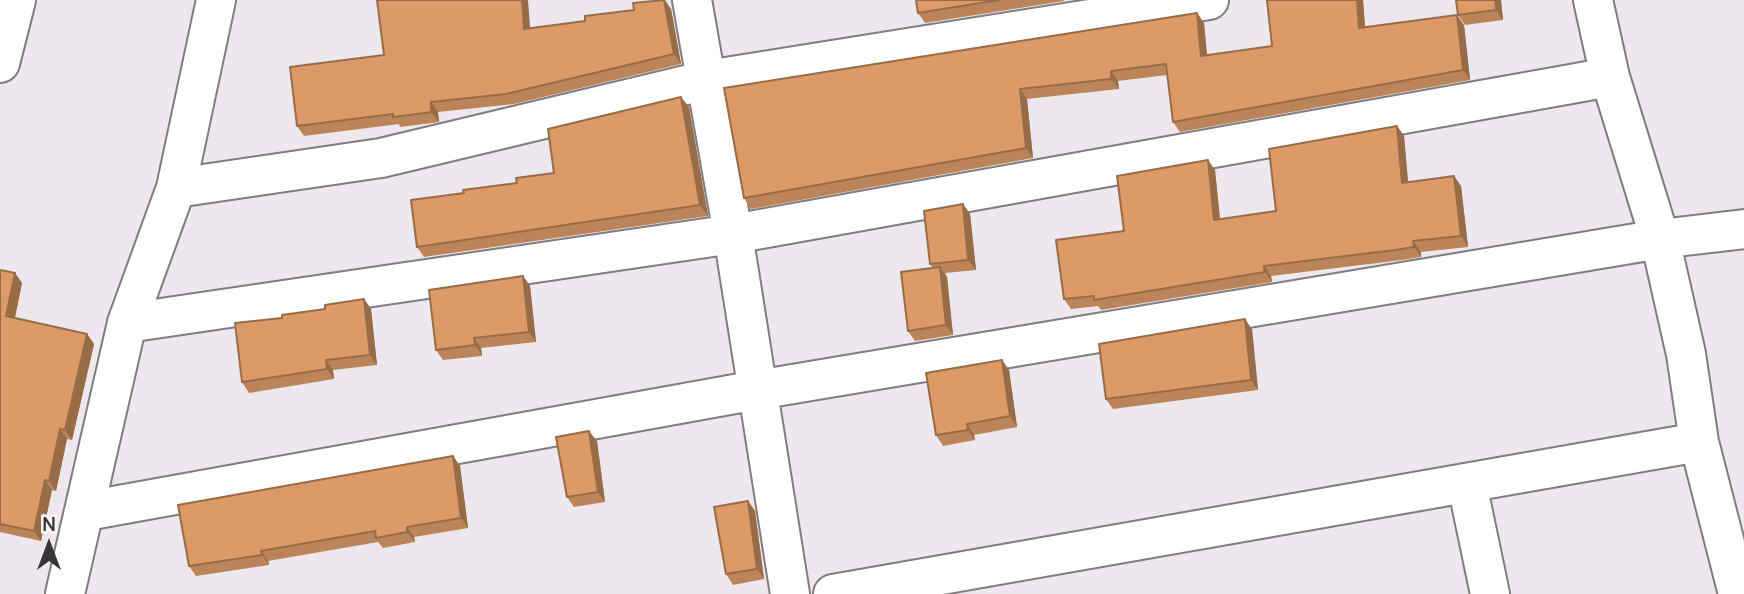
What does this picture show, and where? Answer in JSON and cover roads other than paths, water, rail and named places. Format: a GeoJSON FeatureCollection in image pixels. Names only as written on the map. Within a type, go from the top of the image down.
{"type":"FeatureCollection","features":[{"type":"Feature","properties":{"kind":"street"},"geometry":{"type":"LineString","coordinates":[[0,63],[16,0]]}},
{"type":"Feature","properties":{"kind":"street"},"geometry":{"type":"LineString","coordinates":[[691,0],[733,234],[790,594]]}},
{"type":"Feature","properties":{"kind":"street"},"geometry":{"type":"LineString","coordinates":[[176,188],[381,158],[707,80],[1209,0]]}},
{"type":"Feature","properties":{"kind":"street"},"geometry":{"type":"LineString","coordinates":[[1593,0],[1610,77],[1660,239],[1686,354],[1699,442],[1738,594]]}},
{"type":"Feature","properties":{"kind":"street"},"geometry":{"type":"LineString","coordinates":[[65,594],[127,323],[176,188],[224,1]]}},
{"type":"Feature","properties":{"kind":"street"},"geometry":{"type":"LineString","coordinates":[[127,323],[733,234],[1610,77]]}},
{"type":"Feature","properties":{"kind":"street"},"geometry":{"type":"LineString","coordinates":[[86,511],[757,390],[1660,239],[1744,229]]}},
{"type":"Feature","properties":{"kind":"street"},"geometry":{"type":"LineString","coordinates":[[832,594],[1699,442]]}},
{"type":"Feature","properties":{"kind":"street"},"geometry":{"type":"LineString","coordinates":[[1467,484],[1490,594]]}}]}
